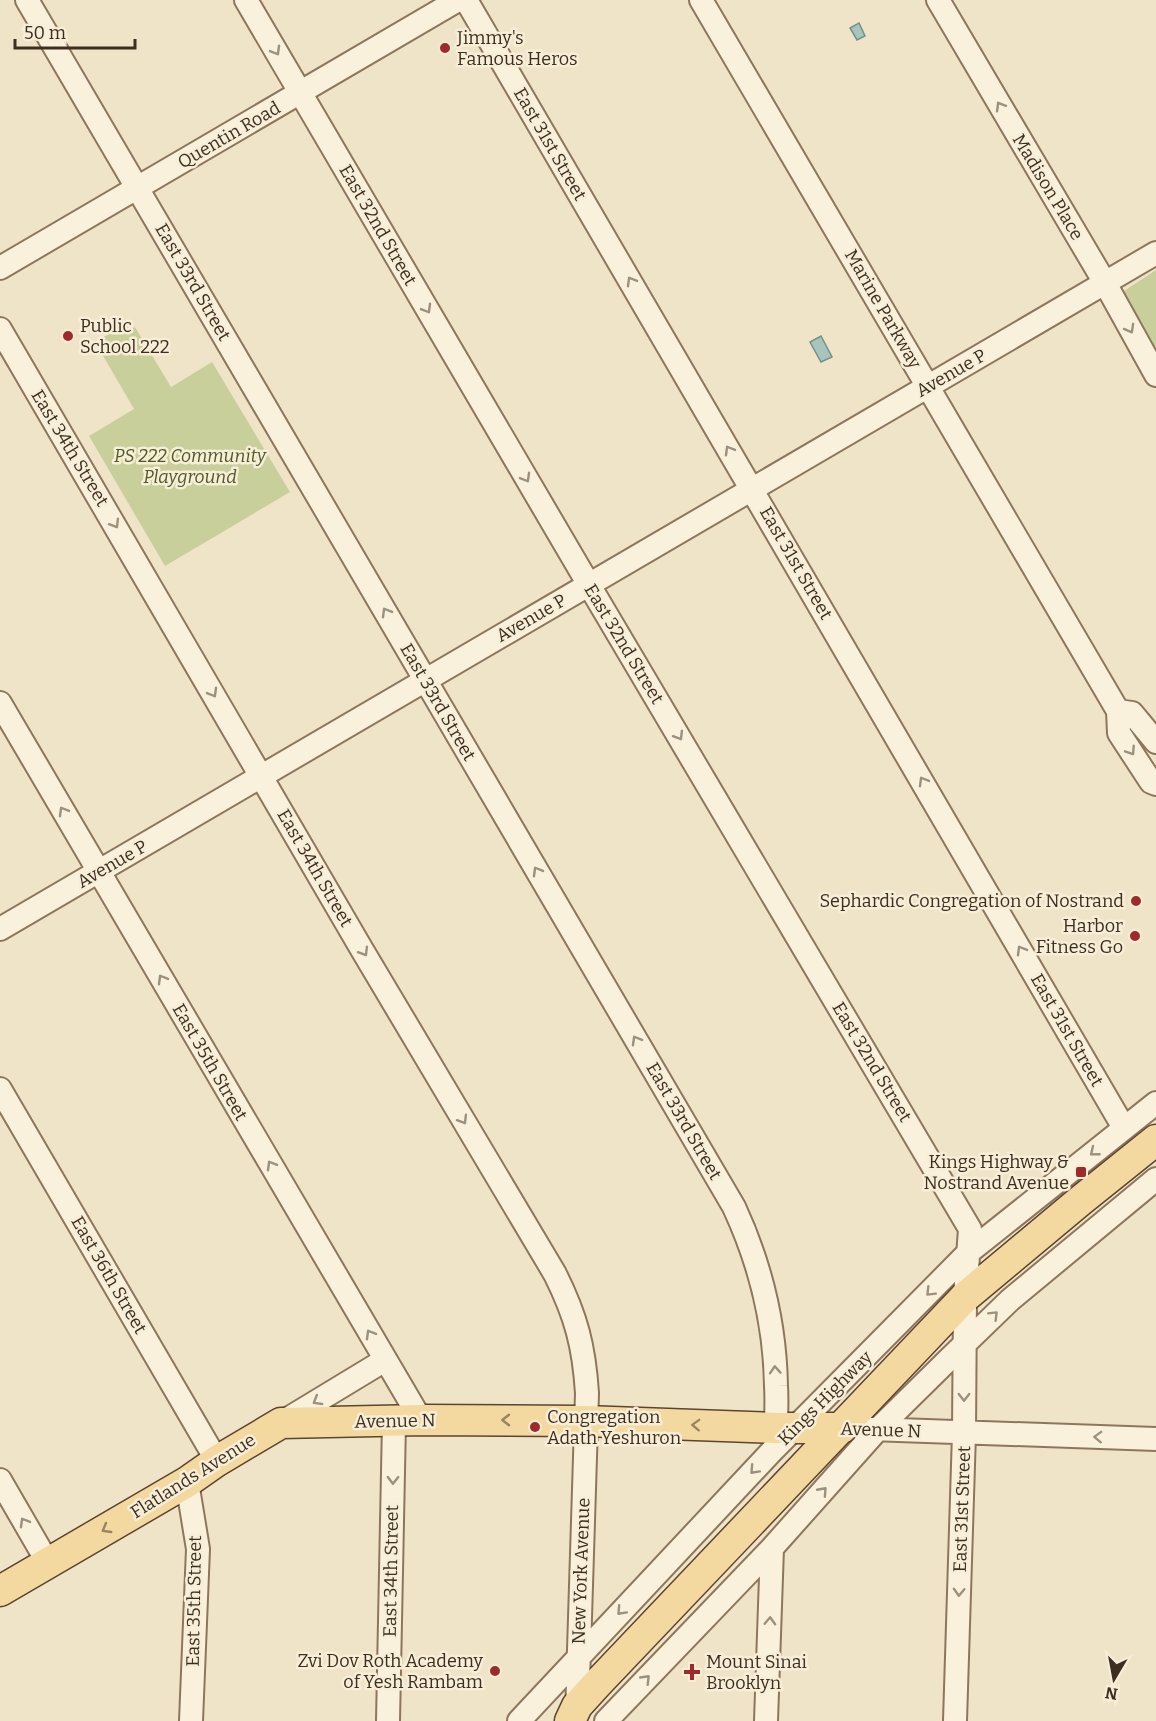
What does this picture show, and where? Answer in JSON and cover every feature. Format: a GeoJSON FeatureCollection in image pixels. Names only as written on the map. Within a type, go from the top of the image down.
{"type":"FeatureCollection","features":[{"type":"Feature","properties":{"kind":"main road","name":"Kings Highway"},"geometry":{"type":"LineString","coordinates":[[551,1721],[560,1712],[574,1716],[965,1297],[1156,1140]]}},
{"type":"Feature","properties":{"kind":"main road","name":"Avenue N"},"geometry":{"type":"LineString","coordinates":[[281,1423],[585,1421],[842,1428]]}},
{"type":"Feature","properties":{"kind":"main road","name":"Flatlands Avenue"},"geometry":{"type":"LineString","coordinates":[[0,1591],[187,1482],[217,1461],[281,1423]]}},
{"type":"Feature","properties":{"kind":"street","name":"East 33rd Street"},"geometry":{"type":"LineString","coordinates":[[27,0],[737,1214],[754,1257],[766,1303],[774,1353],[776,1387],[785,1428]]}},
{"type":"Feature","properties":{"kind":"street","name":"East 32nd Street"},"geometry":{"type":"LineString","coordinates":[[246,0],[970,1229],[965,1297]]}},
{"type":"Feature","properties":{"kind":"street","name":"Quentin Road"},"geometry":{"type":"LineString","coordinates":[[0,268],[458,0]]}},
{"type":"Feature","properties":{"kind":"street","name":"East 31st Street"},"geometry":{"type":"LineString","coordinates":[[466,0],[1124,1128]]}},
{"type":"Feature","properties":{"kind":"street","name":"Marine Parkway"},"geometry":{"type":"LineString","coordinates":[[701,0],[1118,711],[1119,733],[1151,782],[1156,784]]}},
{"type":"Feature","properties":{"kind":"street","name":"Madison Place"},"geometry":{"type":"LineString","coordinates":[[938,0],[1105,283],[1156,375]]}},
{"type":"Feature","properties":{"kind":"street","name":"Avenue P"},"geometry":{"type":"LineString","coordinates":[[0,929],[1156,254]]}},
{"type":"Feature","properties":{"kind":"street","name":"East 34th Street"},"geometry":{"type":"LineString","coordinates":[[0,329],[555,1274],[569,1302],[579,1331],[585,1361],[587,1393],[585,1421]]}},
{"type":"Feature","properties":{"kind":"street","name":"East 35th Street"},"geometry":{"type":"LineString","coordinates":[[0,703],[385,1360],[408,1421]]}},
{"type":"Feature","properties":{"kind":"street","name":"Marine Parkway"},"geometry":{"type":"LineString","coordinates":[[1118,711],[1132,713],[1156,742]]}},
{"type":"Feature","properties":{"kind":"street","name":"East 36th Street"},"geometry":{"type":"LineString","coordinates":[[0,1089],[217,1461]]}},
{"type":"Feature","properties":{"kind":"street","name":"Kings Highway"},"geometry":{"type":"LineString","coordinates":[[519,1721],[785,1428],[969,1252],[1156,1102]]}},
{"type":"Feature","properties":{"kind":"street"},"geometry":{"type":"LineString","coordinates":[[606,1721],[772,1548],[878,1430],[965,1344],[1010,1300],[1156,1179]]}},
{"type":"Feature","properties":{"kind":"street","name":"East 31st Street"},"geometry":{"type":"LineString","coordinates":[[955,1721],[964,1433],[965,1297]]}},
{"type":"Feature","properties":{"kind":"street","name":"Flatlands Avenue"},"geometry":{"type":"LineString","coordinates":[[281,1423],[385,1360]]}},
{"type":"Feature","properties":{"kind":"street","name":"East 34th Street"},"geometry":{"type":"LineString","coordinates":[[388,1721],[408,1421]]}},
{"type":"Feature","properties":{"kind":"street","name":"New York Avenue"},"geometry":{"type":"LineString","coordinates":[[574,1716],[585,1421]]}},
{"type":"Feature","properties":{"kind":"street","name":"Avenue N"},"geometry":{"type":"LineString","coordinates":[[842,1428],[1156,1439]]}},
{"type":"Feature","properties":{"kind":"street"},"geometry":{"type":"LineString","coordinates":[[0,1480],[48,1563]]}},
{"type":"Feature","properties":{"kind":"street","name":"East 35th Street"},"geometry":{"type":"LineString","coordinates":[[187,1482],[198,1549],[191,1721]]}},
{"type":"Feature","properties":{"kind":"street"},"geometry":{"type":"LineString","coordinates":[[766,1721],[772,1548]]}},
{"type":"Feature","properties":{"kind":"green space"},"geometry":{"type":"Polygon","coordinates":[[[1156,270],[1156,350],[1124,291],[1156,270]]]}},
{"type":"Feature","properties":{"kind":"green space","name":"PS 222 Community Playground"},"geometry":{"type":"Polygon","coordinates":[[[126,324],[130,330],[135,327],[171,387],[212,362],[290,492],[165,566],[89,436],[134,409],[95,342],[126,324]]]}},
{"type":"Feature","properties":{"kind":"water"},"geometry":{"type":"Polygon","coordinates":[[[859,23],[865,36],[857,40],[850,28],[859,23]]]}},
{"type":"Feature","properties":{"kind":"water"},"geometry":{"type":"Polygon","coordinates":[[[821,336],[832,357],[821,362],[810,342],[821,336]]]}},
{"type":"Feature","properties":{"kind":"place","name":"Jimmy's Famous Heros"},"geometry":{"type":"Point","coordinates":[445,48]}},
{"type":"Feature","properties":{"kind":"place","name":"Public School 222"},"geometry":{"type":"Point","coordinates":[68,336]}},
{"type":"Feature","properties":{"kind":"place","name":"Sephardic Congregation of Nostrand"},"geometry":{"type":"Point","coordinates":[1136,901]}},
{"type":"Feature","properties":{"kind":"place","name":"Harbor Fitness Go"},"geometry":{"type":"Point","coordinates":[1135,936]}},
{"type":"Feature","properties":{"kind":"place","name":"Kings Highway & Nostrand Avenue"},"geometry":{"type":"Point","coordinates":[1081,1172]}},
{"type":"Feature","properties":{"kind":"place","name":"Congregation Adath Yeshuron"},"geometry":{"type":"Point","coordinates":[535,1427]}},
{"type":"Feature","properties":{"kind":"place","name":"Zvi Dov Roth Academy of Yesh Rambam"},"geometry":{"type":"Point","coordinates":[495,1671]}},
{"type":"Feature","properties":{"kind":"place","name":"Mount Sinai Brooklyn"},"geometry":{"type":"Point","coordinates":[692,1672]}}]}
